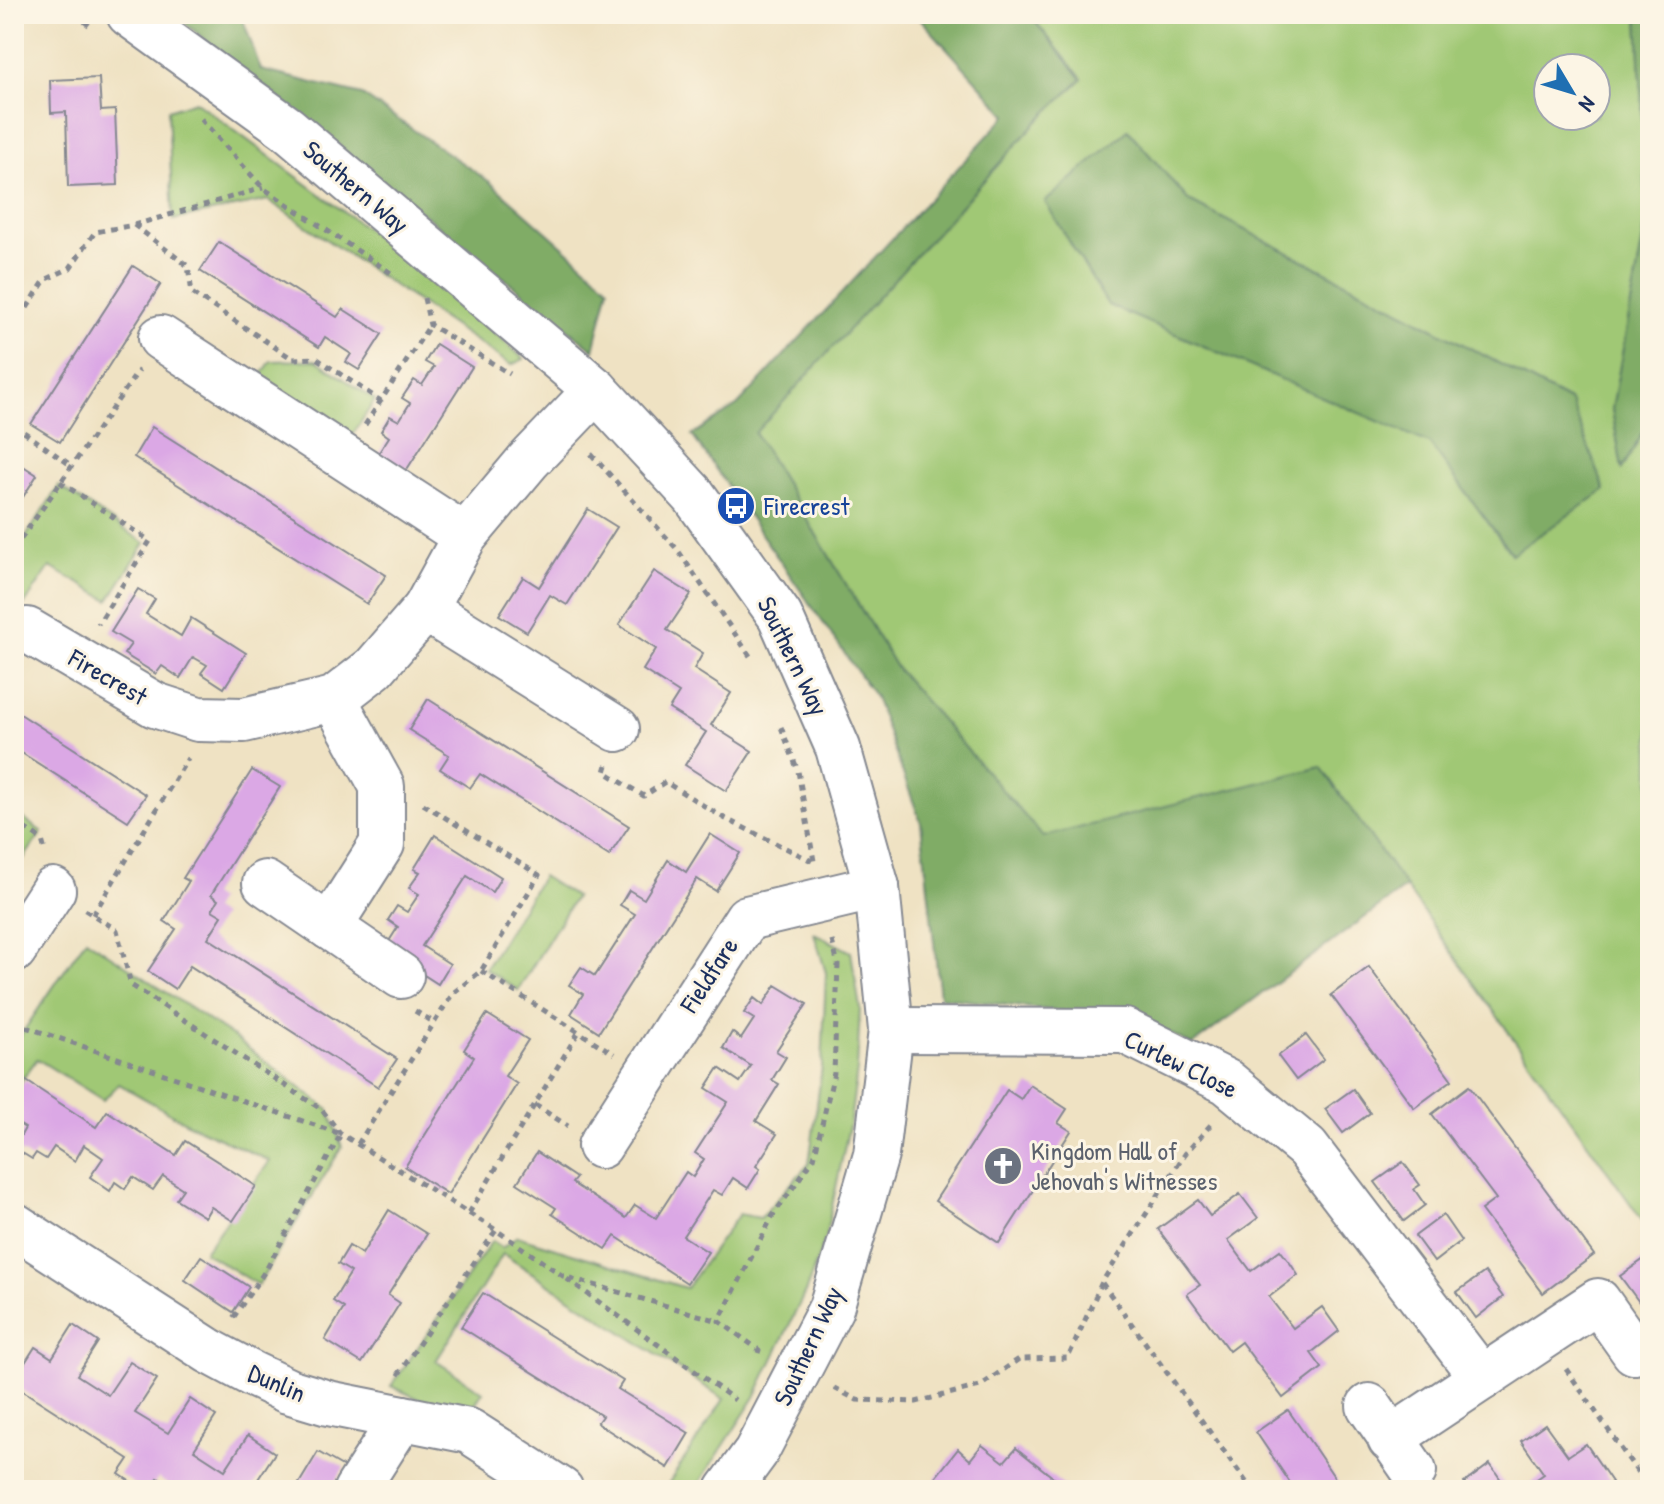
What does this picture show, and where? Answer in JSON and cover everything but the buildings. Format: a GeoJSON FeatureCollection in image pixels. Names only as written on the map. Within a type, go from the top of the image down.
{"type":"FeatureCollection","features":[{"type":"Feature","properties":{"kind":"street","name":"Southern Way"},"geometry":{"type":"LineString","coordinates":[[114,24],[287,128],[596,390],[694,496],[780,616],[838,748],[877,887],[891,1030],[876,1155],[831,1308],[756,1452],[728,1490]]}},
{"type":"Feature","properties":{"kind":"street"},"geometry":{"type":"LineString","coordinates":[[161,338],[465,536]]}},
{"type":"Feature","properties":{"kind":"street","name":"Firecrest"},"geometry":{"type":"LineString","coordinates":[[27,630],[155,705],[198,719],[244,720],[334,699],[374,668],[425,609],[465,536],[528,461],[596,390]]}},
{"type":"Feature","properties":{"kind":"street"},"geometry":{"type":"LineString","coordinates":[[425,609],[617,729]]}},
{"type":"Feature","properties":{"kind":"street"},"geometry":{"type":"LineString","coordinates":[[329,927],[382,844],[382,786],[334,699]]}},
{"type":"Feature","properties":{"kind":"street"},"geometry":{"type":"LineString","coordinates":[[265,883],[401,976]]}},
{"type":"Feature","properties":{"kind":"street","name":"Fieldfare"},"geometry":{"type":"LineString","coordinates":[[600,1146],[747,918],[877,887]]}},
{"type":"Feature","properties":{"kind":"street"},"geometry":{"type":"LineString","coordinates":[[14,950],[53,890]]}},
{"type":"Feature","properties":{"kind":"street","name":"Curlew Close"},"geometry":{"type":"LineString","coordinates":[[891,1030],[1125,1031],[1227,1082],[1307,1148],[1482,1378]]}},
{"type":"Feature","properties":{"kind":"street","name":"Dunlin"},"geometry":{"type":"LineString","coordinates":[[14,1225],[209,1351],[288,1391],[328,1403],[469,1431],[561,1490]]}},
{"type":"Feature","properties":{"kind":"street"},"geometry":{"type":"LineString","coordinates":[[1391,1439],[1598,1301],[1634,1352]]}},
{"type":"Feature","properties":{"kind":"street"},"geometry":{"type":"LineString","coordinates":[[356,1490],[388,1414]]}},
{"type":"Feature","properties":{"kind":"path"},"geometry":{"type":"LineString","coordinates":[[75,14],[114,24]]}},
{"type":"Feature","properties":{"kind":"path"},"geometry":{"type":"LineString","coordinates":[[194,112],[263,188],[399,279]]}},
{"type":"Feature","properties":{"kind":"path"},"geometry":{"type":"LineString","coordinates":[[14,328],[45,280],[70,268],[95,232],[134,225],[263,188]]}},
{"type":"Feature","properties":{"kind":"path"},"geometry":{"type":"LineString","coordinates":[[14,549],[192,293],[188,266],[134,225]]}},
{"type":"Feature","properties":{"kind":"path"},"geometry":{"type":"LineString","coordinates":[[192,293],[293,359],[316,358],[381,401]]}},
{"type":"Feature","properties":{"kind":"path"},"geometry":{"type":"LineString","coordinates":[[345,456],[430,325],[424,295]]}},
{"type":"Feature","properties":{"kind":"path"},"geometry":{"type":"LineString","coordinates":[[430,325],[514,377]]}},
{"type":"Feature","properties":{"kind":"path"},"geometry":{"type":"LineString","coordinates":[[564,423],[677,549],[756,664]]}},
{"type":"Feature","properties":{"kind":"path"},"geometry":{"type":"LineString","coordinates":[[14,425],[72,466]]}},
{"type":"Feature","properties":{"kind":"path"},"geometry":{"type":"LineString","coordinates":[[60,482],[150,541],[76,659]]}},
{"type":"Feature","properties":{"kind":"path"},"geometry":{"type":"LineString","coordinates":[[617,729],[605,772],[644,796],[665,782],[724,818],[815,863],[798,771],[777,717]]}},
{"type":"Feature","properties":{"kind":"path"},"geometry":{"type":"LineString","coordinates":[[93,915],[194,749],[198,719]]}},
{"type":"Feature","properties":{"kind":"path"},"geometry":{"type":"LineString","coordinates":[[358,1144],[453,993],[481,971],[539,875],[394,785],[382,786]]}},
{"type":"Feature","properties":{"kind":"path"},"geometry":{"type":"LineString","coordinates":[[53,890],[117,930],[131,985],[321,1109],[341,1134]]}},
{"type":"Feature","properties":{"kind":"path"},"geometry":{"type":"LineString","coordinates":[[719,1321],[772,1217],[814,1158],[834,1073],[838,965],[821,900]]}},
{"type":"Feature","properties":{"kind":"path"},"geometry":{"type":"LineString","coordinates":[[481,971],[645,1073]]}},
{"type":"Feature","properties":{"kind":"path"},"geometry":{"type":"LineString","coordinates":[[14,1023],[341,1134],[496,1230],[735,1400]]}},
{"type":"Feature","properties":{"kind":"path"},"geometry":{"type":"LineString","coordinates":[[469,1213],[578,1033]]}},
{"type":"Feature","properties":{"kind":"path"},"geometry":{"type":"LineString","coordinates":[[826,1384],[857,1400],[916,1402],[980,1386],[1019,1359],[1068,1358],[1102,1282],[1185,1154],[1240,1091]]}},
{"type":"Feature","properties":{"kind":"path"},"geometry":{"type":"LineString","coordinates":[[209,1351],[267,1268],[341,1134]]}},
{"type":"Feature","properties":{"kind":"path"},"geometry":{"type":"LineString","coordinates":[[388,1414],[496,1230]]}},
{"type":"Feature","properties":{"kind":"path"},"geometry":{"type":"LineString","coordinates":[[563,1276],[719,1321],[759,1350]]}},
{"type":"Feature","properties":{"kind":"path"},"geometry":{"type":"LineString","coordinates":[[1102,1282],[1252,1490]]}},
{"type":"Feature","properties":{"kind":"path"},"geometry":{"type":"LineString","coordinates":[[1543,1337],[1650,1490]]}},
{"type":"Feature","properties":{"kind":"path"},"geometry":{"type":"LineString","coordinates":[[14,1478],[34,1490]]}},
{"type":"Feature","properties":{"kind":"green space"},"geometry":{"type":"Polygon","coordinates":[[[173,14],[241,14],[261,70],[362,95],[490,182],[609,287],[594,350],[173,14]]]}},
{"type":"Feature","properties":{"kind":"green space"},"geometry":{"type":"Polygon","coordinates":[[[916,14],[1029,14],[1082,79],[1036,123],[755,433],[897,669],[1043,837],[1321,767],[1406,887],[1192,1045],[1149,1022],[940,997],[921,823],[875,697],[692,435],[738,405],[1007,115],[916,14]]]}},
{"type":"Feature","properties":{"kind":"green space"},"geometry":{"type":"Polygon","coordinates":[[[1029,14],[1638,14],[1647,217],[1612,409],[1622,468],[1650,421],[1650,1231],[1321,768],[1043,838],[897,669],[738,405],[1082,79],[1029,14]],[[1128,130],[1108,305],[1430,443],[1511,554],[1571,402],[1189,201],[1128,130]]]}},
{"type":"Feature","properties":{"kind":"green space"},"geometry":{"type":"Polygon","coordinates":[[[1638,14],[1650,14],[1650,421],[1622,469],[1612,409],[1647,217],[1638,14]]]}},
{"type":"Feature","properties":{"kind":"green space"},"geometry":{"type":"Polygon","coordinates":[[[195,101],[437,281],[524,359],[511,365],[268,200],[173,220],[168,110],[195,101]]]}},
{"type":"Feature","properties":{"kind":"green space"},"geometry":{"type":"Polygon","coordinates":[[[1128,130],[1189,201],[1571,402],[1605,490],[1512,554],[1429,443],[1108,305],[1045,202],[1128,130]]]}},
{"type":"Feature","properties":{"kind":"green space"},"geometry":{"type":"Polygon","coordinates":[[[316,360],[375,400],[344,448],[252,389],[271,361],[316,360]]]}},
{"type":"Feature","properties":{"kind":"green space"},"geometry":{"type":"Polygon","coordinates":[[[59,486],[145,543],[109,600],[50,567],[24,605],[14,598],[14,555],[59,486]]]}},
{"type":"Feature","properties":{"kind":"green space"},"geometry":{"type":"Polygon","coordinates":[[[14,812],[42,832],[15,871],[14,870],[14,812]]]}},
{"type":"Feature","properties":{"kind":"green space"},"geometry":{"type":"Polygon","coordinates":[[[542,876],[575,897],[518,990],[485,969],[542,876]]]}},
{"type":"Feature","properties":{"kind":"green space"},"geometry":{"type":"Polygon","coordinates":[[[814,933],[851,952],[860,1008],[857,1070],[850,1122],[825,1239],[806,1290],[755,1397],[695,1490],[664,1490],[724,1399],[503,1254],[436,1361],[483,1392],[464,1420],[391,1386],[492,1241],[502,1248],[517,1236],[686,1288],[739,1214],[760,1218],[809,1164],[822,1067],[826,973],[814,933]]]}},
{"type":"Feature","properties":{"kind":"green space"},"geometry":{"type":"Polygon","coordinates":[[[86,939],[235,1038],[329,1110],[342,1147],[258,1285],[204,1252],[270,1161],[189,1124],[119,1084],[103,1100],[37,1059],[14,1091],[14,1045],[86,939]]]}},
{"type":"Feature","properties":{"kind":"place","name":"Firecrest"},"geometry":{"type":"Point","coordinates":[736,506]}},
{"type":"Feature","properties":{"kind":"place","name":"Kingdom Hall of Jehovah's Witnesses"},"geometry":{"type":"Point","coordinates":[1003,1166]}}]}
